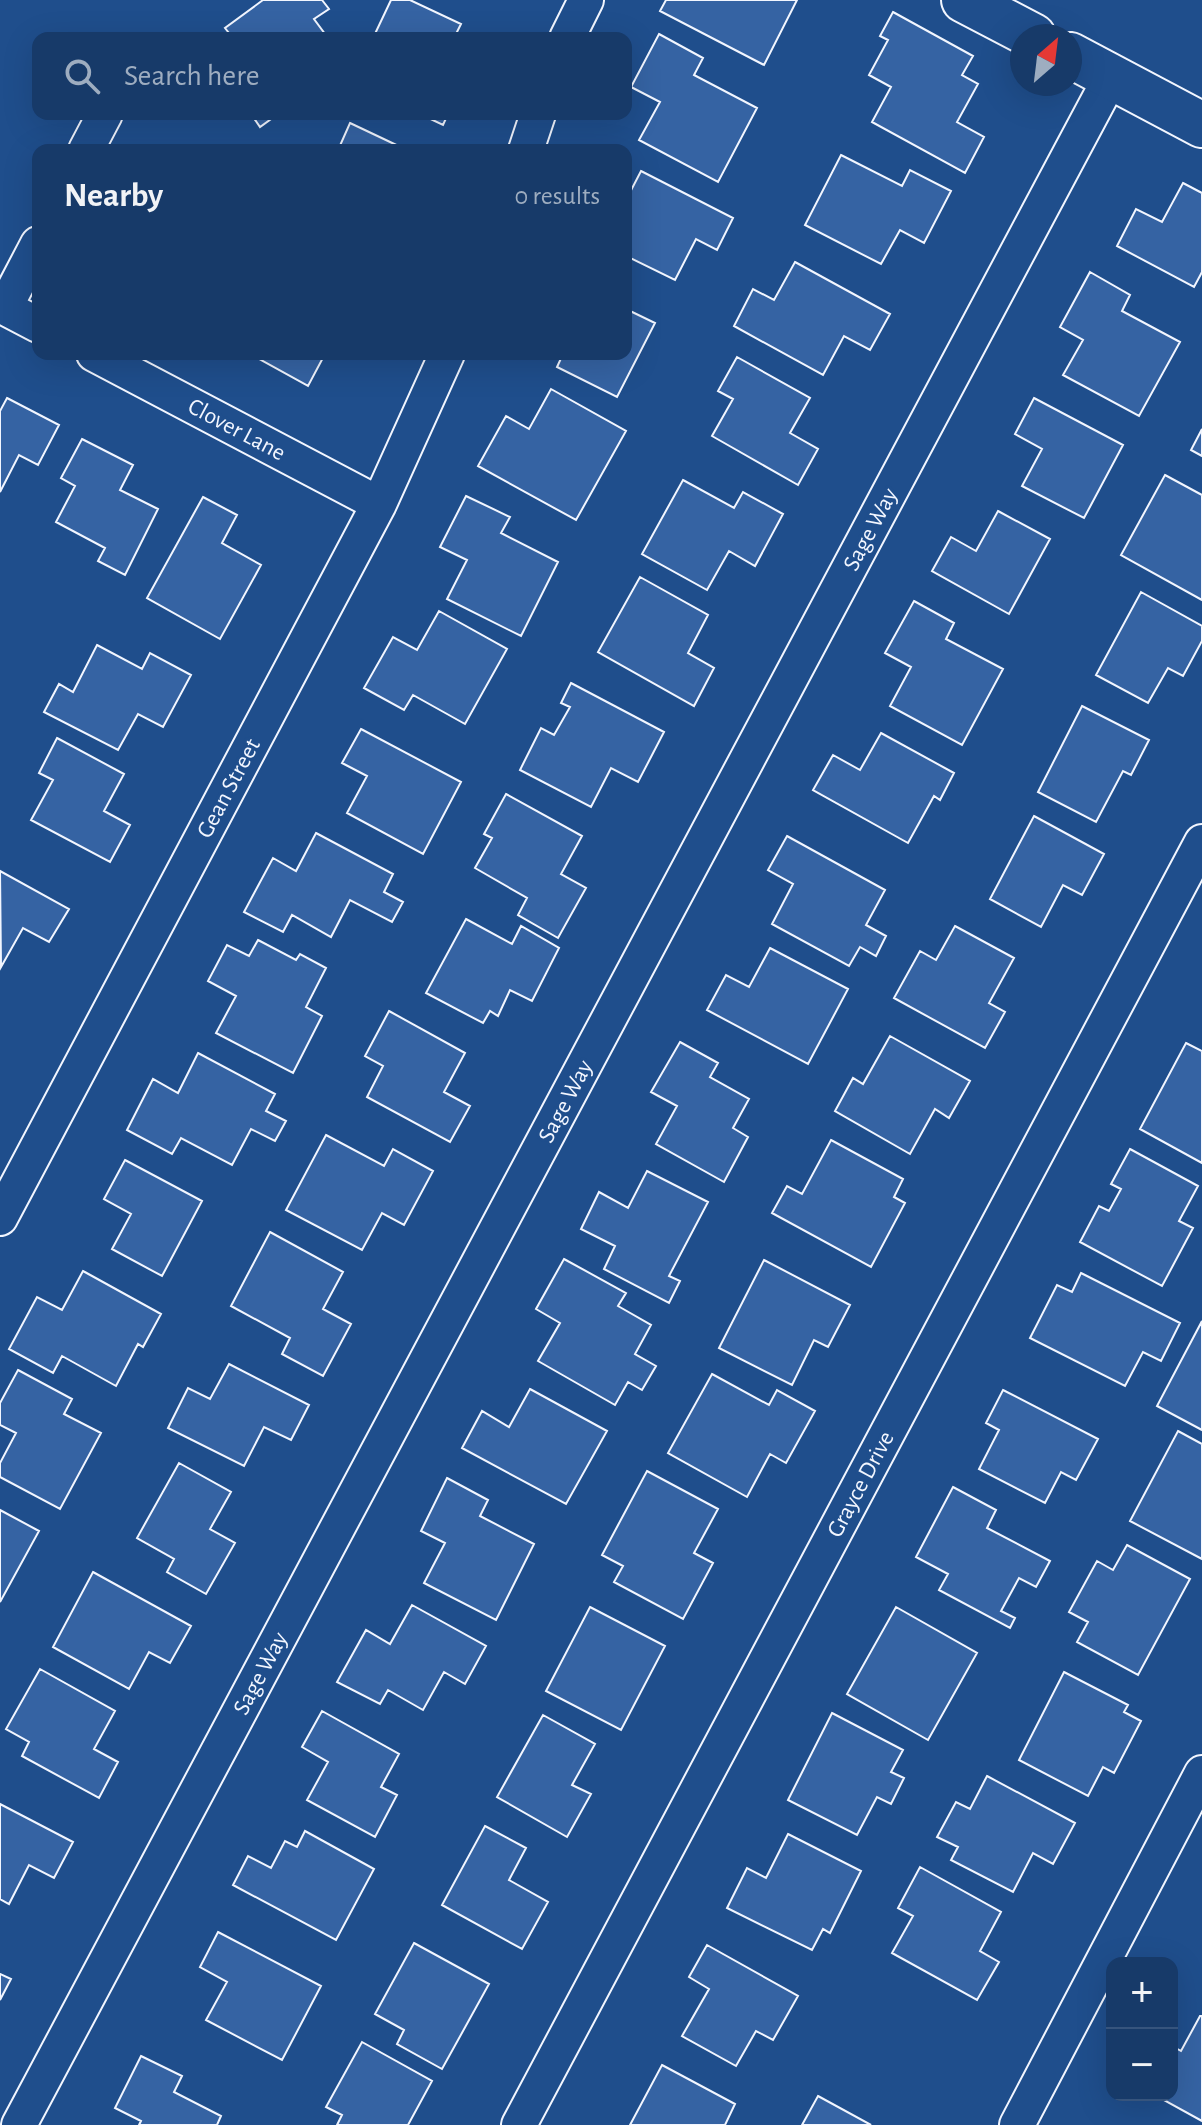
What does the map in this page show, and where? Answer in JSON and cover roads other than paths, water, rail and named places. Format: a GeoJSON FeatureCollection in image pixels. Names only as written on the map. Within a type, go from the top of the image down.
{"type":"FeatureCollection","features":[{"type":"Feature","properties":{"kind":"street"},"geometry":{"type":"LineString","coordinates":[[570,32],[586,0]]}},
{"type":"Feature","properties":{"kind":"street"},"geometry":{"type":"LineString","coordinates":[[964,0],[1010,24]]}},
{"type":"Feature","properties":{"kind":"street"},"geometry":{"type":"LineString","coordinates":[[1082,61],[1202,125]]}},
{"type":"Feature","properties":{"kind":"street","name":"Sage Way"},"geometry":{"type":"LineString","coordinates":[[19,2125],[1111,77]]}},
{"type":"Feature","properties":{"kind":"street"},"geometry":{"type":"LineString","coordinates":[[89,144],[102,120]]}},
{"type":"Feature","properties":{"kind":"street"},"geometry":{"type":"LineString","coordinates":[[528,144],[536,120]]}},
{"type":"Feature","properties":{"kind":"street"},"geometry":{"type":"LineString","coordinates":[[32,255],[3,306],[32,322]]}},
{"type":"Feature","properties":{"kind":"street","name":"Clover Lane"},"geometry":{"type":"LineString","coordinates":[[105,360],[379,504]]}},
{"type":"Feature","properties":{"kind":"street","name":"Gean Street"},"geometry":{"type":"LineString","coordinates":[[0,1218],[379,504],[444,360]]}},
{"type":"Feature","properties":{"kind":"street","name":"Grayce Drive"},"geometry":{"type":"LineString","coordinates":[[519,2125],[1202,842]]}},
{"type":"Feature","properties":{"kind":"street"},"geometry":{"type":"LineString","coordinates":[[1017,2125],[1202,1773]]}}]}
